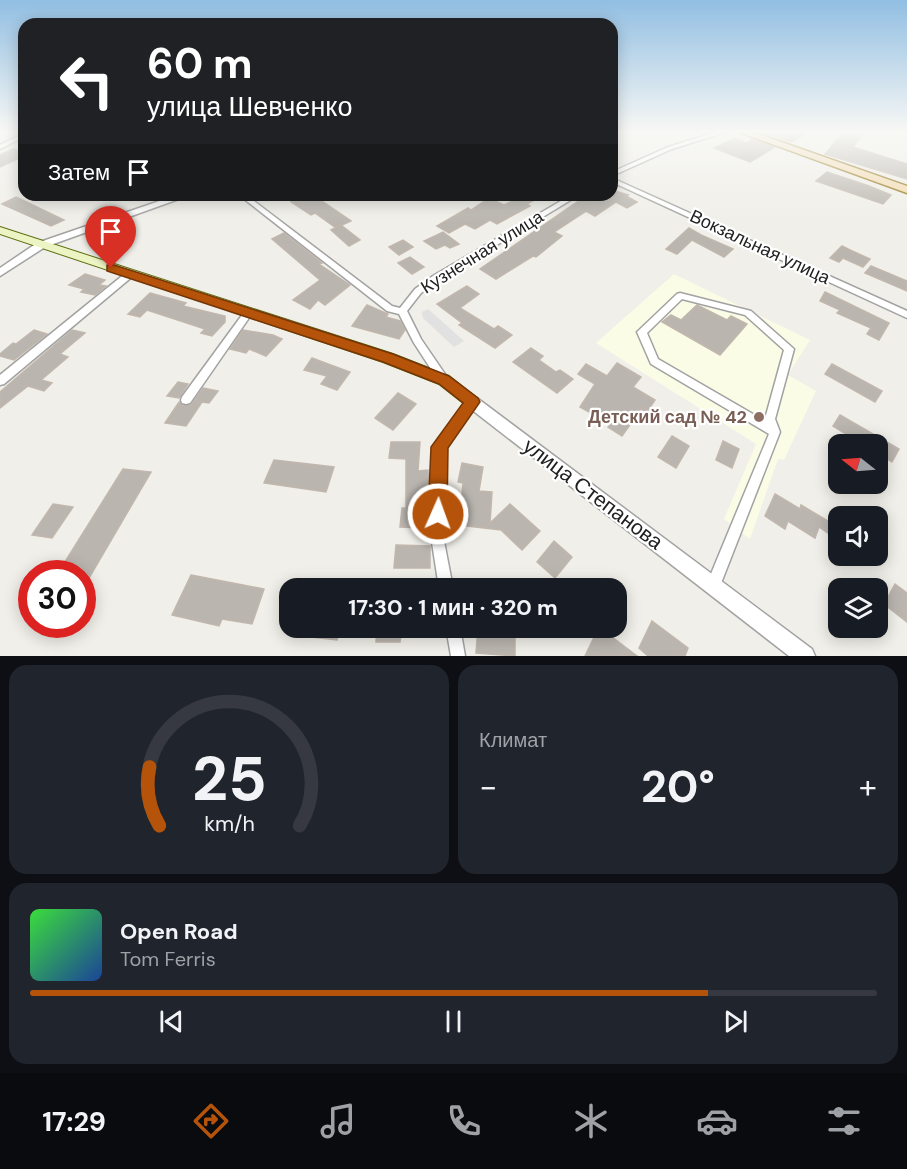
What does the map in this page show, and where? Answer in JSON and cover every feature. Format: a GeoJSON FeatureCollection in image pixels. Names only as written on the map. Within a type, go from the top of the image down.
{"type":"FeatureCollection","features":[{"type":"Feature","properties":{"kind":"main road"},"geometry":{"type":"LineString","coordinates":[[827,162],[907,190]]}},
{"type":"Feature","properties":{"kind":"main road"},"geometry":{"type":"LineString","coordinates":[[0,230],[388,358],[444,380],[472,402]]}},
{"type":"Feature","properties":{"kind":"street"},"geometry":{"type":"LineString","coordinates":[[618,171],[640,162]]}},
{"type":"Feature","properties":{"kind":"street","name":"Вокзальная улица"},"geometry":{"type":"LineString","coordinates":[[618,183],[907,315]]}},
{"type":"Feature","properties":{"kind":"street"},"geometry":{"type":"LineString","coordinates":[[0,273],[41,245],[169,201]]}},
{"type":"Feature","properties":{"kind":"street"},"geometry":{"type":"LineString","coordinates":[[250,201],[390,309],[402,311],[417,341],[444,380]]}},
{"type":"Feature","properties":{"kind":"street","name":"Кузнечная улица"},"geometry":{"type":"LineString","coordinates":[[402,311],[418,291],[436,278],[566,201]]}},
{"type":"Feature","properties":{"kind":"street"},"geometry":{"type":"LineString","coordinates":[[0,381],[130,274]]}},
{"type":"Feature","properties":{"kind":"street"},"geometry":{"type":"LineString","coordinates":[[713,586],[775,432],[770,419],[789,349],[748,313],[680,296],[642,332],[654,361],[775,432]]}},
{"type":"Feature","properties":{"kind":"street"},"geometry":{"type":"LineString","coordinates":[[186,400],[248,313]]}},
{"type":"Feature","properties":{"kind":"street"},"geometry":{"type":"LineString","coordinates":[[444,578],[437,536],[439,447],[472,402]]}},
{"type":"Feature","properties":{"kind":"street","name":"улица Степанова"},"geometry":{"type":"LineString","coordinates":[[472,402],[805,656]]}},
{"type":"Feature","properties":{"kind":"street"},"geometry":{"type":"LineString","coordinates":[[455,638],[458,656]]}},
{"type":"Feature","properties":{"kind":"shaded area","name":"Детский сад № 42"},"geometry":{"type":"Polygon","coordinates":[[[674,274],[810,340],[788,375],[816,391],[784,460],[778,459],[750,539],[724,519],[756,444],[596,343],[674,274]]]}},
{"type":"Feature","properties":{"kind":"shaded area"},"geometry":{"type":"Polygon","coordinates":[[[428,309],[464,341],[454,347],[423,318],[422,312],[428,309]]]}},
{"type":"Feature","properties":{"kind":"building"},"geometry":{"type":"Polygon","coordinates":[[[0,162],[12,162],[0,167],[0,162]]]}},
{"type":"Feature","properties":{"kind":"building"},"geometry":{"type":"Polygon","coordinates":[[[850,162],[899,162],[907,164],[907,179],[850,162]]]}},
{"type":"Feature","properties":{"kind":"building"},"geometry":{"type":"Polygon","coordinates":[[[827,172],[891,195],[883,204],[816,181],[827,172]]]}},
{"type":"Feature","properties":{"kind":"building"},"geometry":{"type":"Polygon","coordinates":[[[618,192],[628,195],[626,196],[637,202],[627,208],[616,202],[595,216],[586,211],[554,232],[562,236],[536,257],[533,256],[496,279],[480,269],[579,201],[618,201],[618,192]]]}},
{"type":"Feature","properties":{"kind":"building"},"geometry":{"type":"Polygon","coordinates":[[[16,197],[18,201],[24,201],[64,220],[51,226],[2,204],[16,197]]]}},
{"type":"Feature","properties":{"kind":"building"},"geometry":{"type":"Polygon","coordinates":[[[322,201],[351,221],[336,228],[315,213],[311,215],[291,202],[322,201]]]}},
{"type":"Feature","properties":{"kind":"building"},"geometry":{"type":"Polygon","coordinates":[[[484,201],[495,201],[504,205],[512,201],[532,201],[527,204],[530,206],[497,224],[490,220],[475,229],[465,224],[449,233],[437,226],[484,201]]]}},
{"type":"Feature","properties":{"kind":"building"},"geometry":{"type":"Polygon","coordinates":[[[341,225],[360,240],[349,246],[331,230],[341,225]]]}},
{"type":"Feature","properties":{"kind":"building"},"geometry":{"type":"Polygon","coordinates":[[[689,228],[733,249],[724,257],[692,240],[677,254],[666,249],[689,228]]]}},
{"type":"Feature","properties":{"kind":"building"},"geometry":{"type":"Polygon","coordinates":[[[443,232],[459,244],[450,248],[445,245],[436,249],[424,241],[443,232]]]}},
{"type":"Feature","properties":{"kind":"building"},"geometry":{"type":"Polygon","coordinates":[[[284,233],[322,263],[319,264],[350,285],[325,305],[318,300],[310,309],[293,300],[320,280],[272,239],[284,233]]]}},
{"type":"Feature","properties":{"kind":"building"},"geometry":{"type":"Polygon","coordinates":[[[403,240],[413,247],[399,255],[389,247],[403,240]]]}},
{"type":"Feature","properties":{"kind":"building"},"geometry":{"type":"Polygon","coordinates":[[[842,246],[870,259],[863,267],[843,258],[839,262],[830,258],[842,246]]]}},
{"type":"Feature","properties":{"kind":"building"},"geometry":{"type":"Polygon","coordinates":[[[410,257],[424,267],[412,274],[398,263],[410,257]]]}},
{"type":"Feature","properties":{"kind":"building"},"geometry":{"type":"Polygon","coordinates":[[[871,266],[907,281],[907,291],[865,273],[871,266]]]}},
{"type":"Feature","properties":{"kind":"building"},"geometry":{"type":"Polygon","coordinates":[[[85,274],[105,280],[99,285],[106,286],[95,295],[81,292],[84,289],[69,285],[85,274]]]}},
{"type":"Feature","properties":{"kind":"building"},"geometry":{"type":"Polygon","coordinates":[[[467,286],[479,294],[460,308],[494,329],[498,326],[512,335],[495,348],[459,325],[462,323],[437,304],[467,286]]]}},
{"type":"Feature","properties":{"kind":"building"},"geometry":{"type":"Polygon","coordinates":[[[825,292],[889,323],[879,340],[867,334],[871,328],[837,313],[840,310],[820,301],[825,292]]]}},
{"type":"Feature","properties":{"kind":"building"},"geometry":{"type":"Polygon","coordinates":[[[150,293],[186,303],[183,306],[225,316],[225,322],[212,336],[201,333],[205,329],[147,310],[140,317],[128,314],[150,293]]]}},
{"type":"Feature","properties":{"kind":"building"},"geometry":{"type":"Polygon","coordinates":[[[367,305],[388,314],[386,317],[400,321],[405,330],[399,339],[352,326],[367,305]]]}},
{"type":"Feature","properties":{"kind":"building"},"geometry":{"type":"Polygon","coordinates":[[[697,305],[727,320],[731,316],[747,324],[720,355],[662,322],[671,315],[681,320],[697,305]]]}},
{"type":"Feature","properties":{"kind":"building"},"geometry":{"type":"Polygon","coordinates":[[[34,330],[47,334],[14,360],[0,356],[13,343],[16,344],[34,330]]]}},
{"type":"Feature","properties":{"kind":"building"},"geometry":{"type":"Polygon","coordinates":[[[72,330],[85,333],[60,354],[68,357],[41,380],[52,383],[44,391],[28,386],[0,408],[0,392],[72,330]]]}},
{"type":"Feature","properties":{"kind":"building"},"geometry":{"type":"Polygon","coordinates":[[[243,330],[273,335],[282,339],[266,356],[249,349],[246,353],[230,349],[243,330]]]}},
{"type":"Feature","properties":{"kind":"building"},"geometry":{"type":"Polygon","coordinates":[[[531,348],[543,356],[539,360],[556,372],[560,370],[573,379],[557,393],[513,362],[531,348]]]}},
{"type":"Feature","properties":{"kind":"building"},"geometry":{"type":"Polygon","coordinates":[[[312,358],[350,372],[337,390],[321,384],[327,376],[304,370],[312,358]]]}},
{"type":"Feature","properties":{"kind":"building"},"geometry":{"type":"Polygon","coordinates":[[[617,363],[641,377],[633,387],[655,400],[647,412],[641,409],[622,436],[608,427],[611,424],[580,407],[595,384],[578,374],[586,364],[607,376],[617,363]]]}},
{"type":"Feature","properties":{"kind":"building"},"geometry":{"type":"Polygon","coordinates":[[[832,364],[882,391],[875,402],[825,374],[832,364]]]}},
{"type":"Feature","properties":{"kind":"building"},"geometry":{"type":"Polygon","coordinates":[[[178,382],[188,384],[179,398],[167,396],[178,382]]]}},
{"type":"Feature","properties":{"kind":"building"},"geometry":{"type":"Polygon","coordinates":[[[203,388],[218,391],[209,403],[202,402],[186,426],[165,423],[179,402],[181,405],[191,405],[203,388]]]}},
{"type":"Feature","properties":{"kind":"building"},"geometry":{"type":"Polygon","coordinates":[[[398,393],[416,404],[393,430],[375,418],[398,393]]]}},
{"type":"Feature","properties":{"kind":"building"},"geometry":{"type":"Polygon","coordinates":[[[840,415],[873,434],[846,434],[833,426],[840,415]]]}},
{"type":"Feature","properties":{"kind":"building"},"geometry":{"type":"Polygon","coordinates":[[[672,436],[689,446],[676,468],[658,457],[672,436]]]}},
{"type":"Feature","properties":{"kind":"building"},"geometry":{"type":"Polygon","coordinates":[[[723,441],[739,449],[732,468],[716,460],[723,441]]]}},
{"type":"Feature","properties":{"kind":"building"},"geometry":{"type":"Polygon","coordinates":[[[391,442],[420,442],[418,471],[428,470],[429,493],[424,528],[400,527],[402,508],[406,508],[406,459],[389,458],[391,442]]]}},
{"type":"Feature","properties":{"kind":"building"},"geometry":{"type":"Polygon","coordinates":[[[888,443],[899,449],[892,462],[888,459],[888,443]]]}},
{"type":"Feature","properties":{"kind":"building"},"geometry":{"type":"Polygon","coordinates":[[[274,460],[334,467],[326,492],[264,483],[274,460]]]}},
{"type":"Feature","properties":{"kind":"building"},"geometry":{"type":"Polygon","coordinates":[[[462,463],[483,467],[479,491],[492,492],[490,523],[510,504],[540,531],[522,550],[501,530],[459,525],[463,483],[458,482],[462,463]]]}},
{"type":"Feature","properties":{"kind":"building"},"geometry":{"type":"Polygon","coordinates":[[[123,469],[151,472],[96,566],[96,560],[66,560],[123,469]]]}},
{"type":"Feature","properties":{"kind":"building"},"geometry":{"type":"Polygon","coordinates":[[[775,494],[800,509],[801,505],[828,521],[828,533],[819,527],[815,538],[788,521],[785,529],[765,516],[775,494]]]}},
{"type":"Feature","properties":{"kind":"building"},"geometry":{"type":"Polygon","coordinates":[[[53,504],[73,507],[52,538],[32,535],[53,504]]]}},
{"type":"Feature","properties":{"kind":"building"},"geometry":{"type":"Polygon","coordinates":[[[554,541],[572,557],[555,578],[537,562],[554,541]]]}},
{"type":"Feature","properties":{"kind":"building"},"geometry":{"type":"Polygon","coordinates":[[[396,545],[430,546],[430,568],[394,568],[396,545]]]}},
{"type":"Feature","properties":{"kind":"building"},"geometry":{"type":"Polygon","coordinates":[[[191,575],[264,589],[252,624],[222,619],[219,626],[172,615],[191,575]]]}},
{"type":"Feature","properties":{"kind":"building"},"geometry":{"type":"Polygon","coordinates":[[[895,584],[907,593],[907,622],[888,607],[888,597],[895,584]]]}},
{"type":"Feature","properties":{"kind":"building"},"geometry":{"type":"Polygon","coordinates":[[[652,621],[688,648],[685,656],[648,656],[639,648],[652,621]]]}},
{"type":"Feature","properties":{"kind":"building"},"geometry":{"type":"Polygon","coordinates":[[[376,638],[401,638],[400,642],[376,642],[376,638]]]}},
{"type":"Feature","properties":{"kind":"building"},"geometry":{"type":"Polygon","coordinates":[[[477,638],[515,638],[515,656],[476,653],[477,638]]]}},
{"type":"Feature","properties":{"kind":"building"},"geometry":{"type":"Polygon","coordinates":[[[594,638],[613,638],[637,656],[585,656],[594,638]]]}},
{"type":"Feature","properties":{"kind":"place","name":"Детский сад № 42"},"geometry":{"type":"Point","coordinates":[759,417]}},
{"type":"Feature","properties":{"kind":"route"},"geometry":{"type":"LineString","coordinates":[[111,268],[388,358],[444,380],[472,402],[439,447],[438,514]]}}]}
